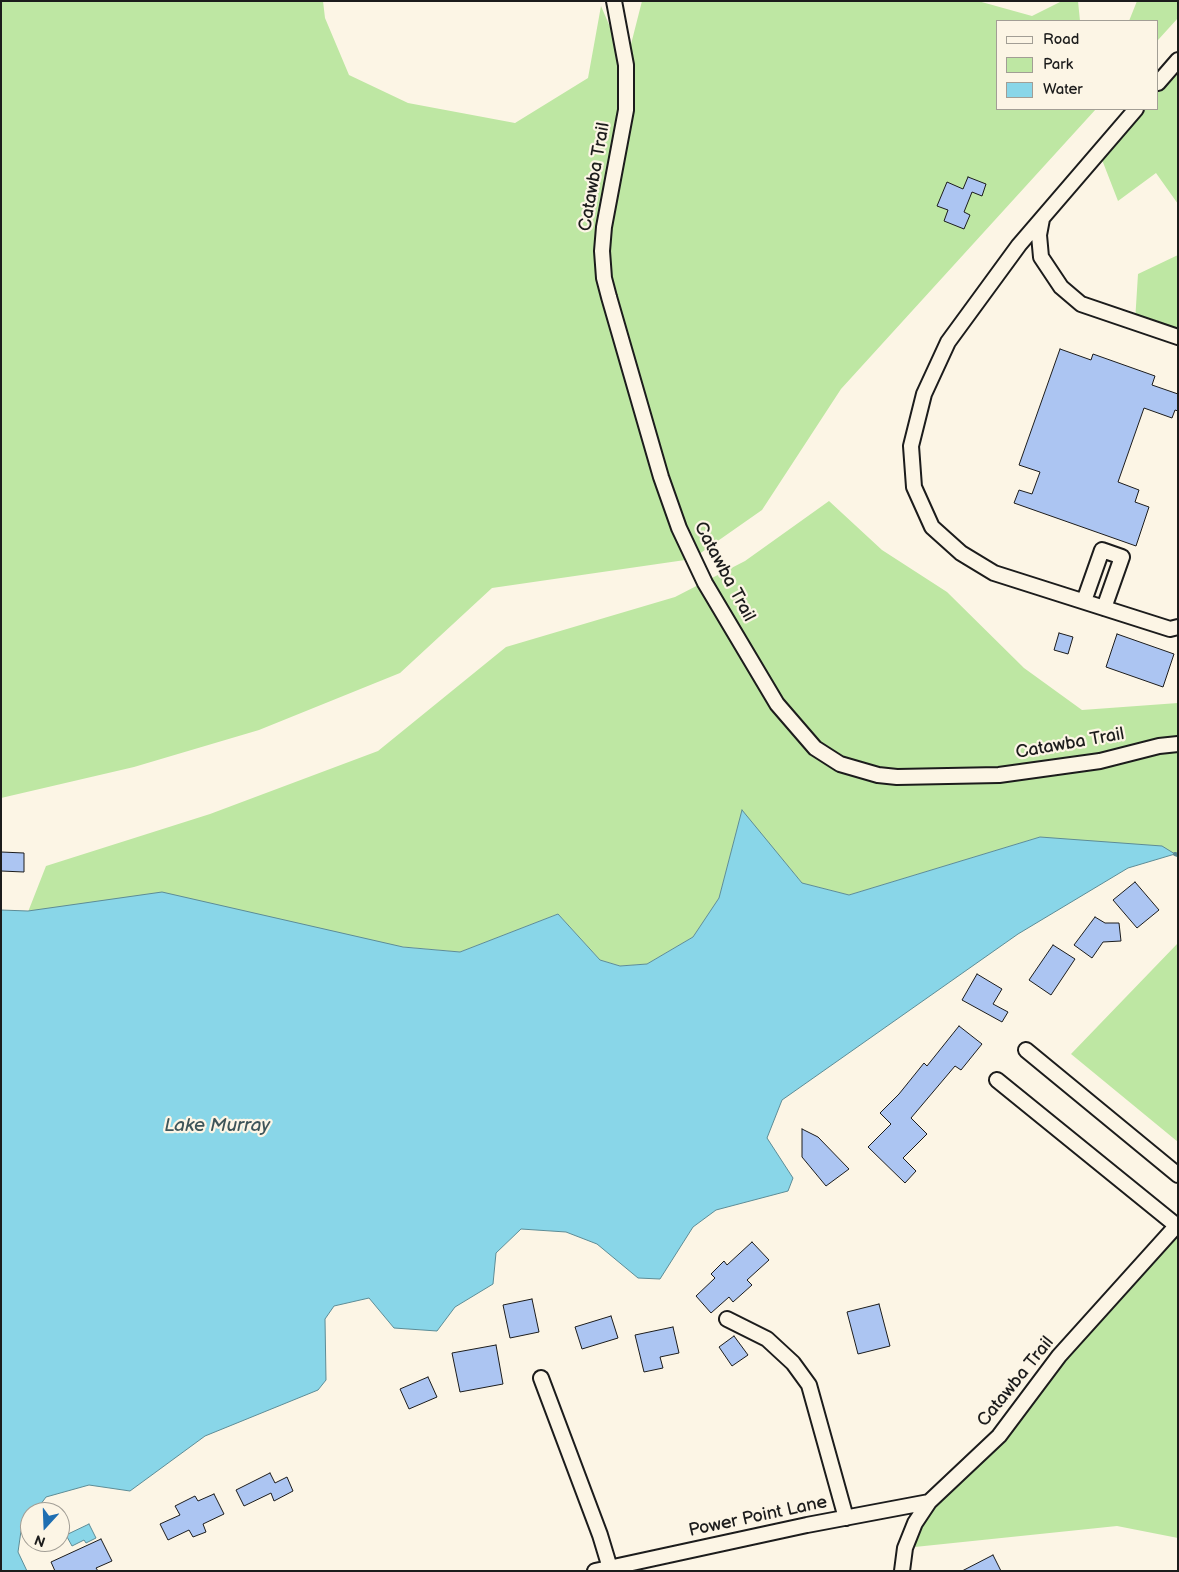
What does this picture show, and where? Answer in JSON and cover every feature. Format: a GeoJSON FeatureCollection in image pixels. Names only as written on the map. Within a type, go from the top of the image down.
{"type":"FeatureCollection","features":[{"type":"Feature","properties":{"kind":"street","name":"Catawba Trail"},"geometry":{"type":"LineString","coordinates":[[614,1],[626,65],[626,110],[604,227],[602,251],[604,278],[660,477],[679,528],[705,583],[777,704],[815,748],[840,764],[859,770],[897,777],[998,775],[1100,761],[1159,746],[1178,744]]}},
{"type":"Feature","properties":{"kind":"street"},"geometry":{"type":"LineString","coordinates":[[1159,82],[1178,60]]}},
{"type":"Feature","properties":{"kind":"street"},"geometry":{"type":"LineString","coordinates":[[1135,110],[1019,245],[948,342],[924,394],[912,446],[914,487],[932,527],[961,553],[994,572],[1170,629],[1178,627]]}},
{"type":"Feature","properties":{"kind":"street"},"geometry":{"type":"LineString","coordinates":[[1042,218],[1038,235],[1041,256],[1061,287],[1081,304],[1178,337]]}},
{"type":"Feature","properties":{"kind":"street"},"geometry":{"type":"LineString","coordinates":[[1084,601],[1102,550],[1122,557],[1104,608]]}},
{"type":"Feature","properties":{"kind":"street"},"geometry":{"type":"LineString","coordinates":[[1026,1050],[1178,1175]]}},
{"type":"Feature","properties":{"kind":"street"},"geometry":{"type":"LineString","coordinates":[[997,1080],[1177,1225]]}},
{"type":"Feature","properties":{"kind":"street","name":"Catawba Trail"},"geometry":{"type":"LineString","coordinates":[[902,1571],[905,1548],[915,1523],[929,1502],[998,1436],[1059,1356],[1177,1225]]}},
{"type":"Feature","properties":{"kind":"street"},"geometry":{"type":"LineString","coordinates":[[727,1319],[767,1338],[793,1363],[809,1385],[846,1518]]}},
{"type":"Feature","properties":{"kind":"street"},"geometry":{"type":"LineString","coordinates":[[542,1378],[600,1535],[610,1568]]}},
{"type":"Feature","properties":{"kind":"street","name":"Power Point Lane"},"geometry":{"type":"LineString","coordinates":[[595,1571],[929,1502]]}},
{"type":"Feature","properties":{"kind":"green space"},"geometry":{"type":"Polygon","coordinates":[[[1,1],[323,1],[325,18],[349,75],[408,103],[515,123],[588,78],[601,6],[626,64],[642,1],[978,1],[1032,16],[1062,1],[1078,1],[1080,20],[996,20],[996,110],[1095,110],[841,389],[762,510],[692,559],[492,588],[400,673],[259,730],[134,767],[1,798],[1,1]]]}},
{"type":"Feature","properties":{"kind":"green space"},"geometry":{"type":"Polygon","coordinates":[[[1137,1],[1178,1],[1178,18],[1159,39],[1159,20],[1129,20],[1137,1]]]}},
{"type":"Feature","properties":{"kind":"green space"},"geometry":{"type":"Polygon","coordinates":[[[1178,60],[1178,204],[1156,173],[1118,201],[1099,152],[1135,110],[1159,110],[1159,82],[1178,60]]]}},
{"type":"Feature","properties":{"kind":"green space"},"geometry":{"type":"Polygon","coordinates":[[[1178,255],[1178,337],[1135,322],[1138,274],[1178,255]]]}},
{"type":"Feature","properties":{"kind":"green space"},"geometry":{"type":"Polygon","coordinates":[[[829,501],[882,550],[947,592],[1024,668],[1082,710],[1178,703],[1178,858],[1174,854],[1040,837],[849,895],[802,883],[742,811],[719,898],[693,937],[647,964],[620,966],[600,960],[558,914],[460,952],[28,912],[46,866],[210,814],[378,751],[506,647],[675,597],[745,561],[829,501]]]}},
{"type":"Feature","properties":{"kind":"green space"},"geometry":{"type":"Polygon","coordinates":[[[1178,943],[1178,1142],[1071,1054],[1178,943]]]}},
{"type":"Feature","properties":{"kind":"green space"},"geometry":{"type":"Polygon","coordinates":[[[1178,1224],[1178,1538],[1117,1526],[905,1548],[915,1523],[999,1436],[1178,1224]]]}},
{"type":"Feature","properties":{"kind":"water","name":"Lake Murray"},"geometry":{"type":"Polygon","coordinates":[[[742,810],[802,883],[849,895],[1040,837],[1162,846],[1175,854],[1128,868],[1018,934],[782,1100],[767,1138],[793,1178],[788,1191],[716,1210],[693,1227],[660,1279],[638,1278],[597,1244],[566,1232],[521,1229],[496,1253],[493,1284],[455,1307],[437,1331],[394,1328],[369,1298],[334,1306],[325,1319],[326,1380],[318,1390],[205,1436],[130,1491],[89,1485],[46,1497],[42,1502],[20,1502],[18,1552],[27,1571],[1,1571],[1,910],[28,911],[162,892],[403,947],[460,952],[558,914],[600,960],[620,966],[647,964],[693,937],[719,898],[742,810]]]}},
{"type":"Feature","properties":{"kind":"water"},"geometry":{"type":"Polygon","coordinates":[[[89,1524],[96,1538],[86,1543],[84,1540],[72,1546],[70,1533],[89,1524]]]}},
{"type":"Feature","properties":{"kind":"building"},"geometry":{"type":"Polygon","coordinates":[[[968,177],[986,184],[982,196],[972,192],[964,212],[970,215],[964,229],[944,221],[948,210],[937,206],[947,182],[963,189],[968,177]]]}},
{"type":"Feature","properties":{"kind":"building"},"geometry":{"type":"Polygon","coordinates":[[[1060,349],[1091,360],[1093,354],[1155,376],[1152,385],[1178,394],[1178,411],[1175,410],[1172,418],[1144,408],[1118,482],[1139,490],[1135,502],[1149,507],[1136,546],[1014,503],[1019,490],[1032,494],[1040,472],[1019,465],[1060,349]]]}},
{"type":"Feature","properties":{"kind":"building"},"geometry":{"type":"Polygon","coordinates":[[[1059,633],[1073,637],[1068,654],[1054,650],[1059,633]]]}},
{"type":"Feature","properties":{"kind":"building"},"geometry":{"type":"Polygon","coordinates":[[[1117,634],[1174,654],[1163,687],[1106,667],[1117,634]]]}},
{"type":"Feature","properties":{"kind":"building"},"geometry":{"type":"Polygon","coordinates":[[[1,852],[24,853],[24,872],[1,871],[1,852]]]}},
{"type":"Feature","properties":{"kind":"building"},"geometry":{"type":"Polygon","coordinates":[[[1135,882],[1159,910],[1137,928],[1113,900],[1135,882]]]}},
{"type":"Feature","properties":{"kind":"building"},"geometry":{"type":"Polygon","coordinates":[[[1095,917],[1105,923],[1119,923],[1121,941],[1103,942],[1092,958],[1074,945],[1095,917]]]}},
{"type":"Feature","properties":{"kind":"building"},"geometry":{"type":"Polygon","coordinates":[[[1053,945],[1075,959],[1051,995],[1029,980],[1053,945]]]}},
{"type":"Feature","properties":{"kind":"building"},"geometry":{"type":"Polygon","coordinates":[[[977,974],[1002,989],[993,1004],[1008,1012],[1002,1022],[962,1000],[977,974]]]}},
{"type":"Feature","properties":{"kind":"building"},"geometry":{"type":"Polygon","coordinates":[[[959,1026],[982,1044],[961,1070],[955,1066],[911,1118],[927,1134],[903,1158],[916,1171],[905,1183],[868,1147],[891,1124],[880,1113],[899,1094],[924,1063],[927,1066],[959,1026]]]}},
{"type":"Feature","properties":{"kind":"building"},"geometry":{"type":"Polygon","coordinates":[[[802,1129],[818,1137],[849,1169],[826,1186],[802,1157],[802,1129]]]}},
{"type":"Feature","properties":{"kind":"building"},"geometry":{"type":"Polygon","coordinates":[[[752,1242],[769,1260],[747,1280],[752,1285],[733,1302],[729,1297],[711,1313],[696,1296],[715,1278],[711,1274],[724,1261],[727,1265],[752,1242]]]}},
{"type":"Feature","properties":{"kind":"building"},"geometry":{"type":"Polygon","coordinates":[[[532,1299],[539,1332],[510,1338],[503,1305],[532,1299]]]}},
{"type":"Feature","properties":{"kind":"building"},"geometry":{"type":"Polygon","coordinates":[[[879,1304],[890,1346],[858,1354],[847,1312],[879,1304]]]}},
{"type":"Feature","properties":{"kind":"building"},"geometry":{"type":"Polygon","coordinates":[[[611,1316],[618,1338],[582,1349],[575,1327],[611,1316]]]}},
{"type":"Feature","properties":{"kind":"building"},"geometry":{"type":"Polygon","coordinates":[[[673,1327],[679,1353],[660,1357],[663,1368],[644,1372],[635,1335],[673,1327]]]}},
{"type":"Feature","properties":{"kind":"building"},"geometry":{"type":"Polygon","coordinates":[[[734,1336],[748,1355],[732,1366],[719,1347],[734,1336]]]}},
{"type":"Feature","properties":{"kind":"building"},"geometry":{"type":"Polygon","coordinates":[[[496,1345],[503,1384],[460,1392],[452,1353],[496,1345]]]}},
{"type":"Feature","properties":{"kind":"building"},"geometry":{"type":"Polygon","coordinates":[[[428,1377],[437,1397],[409,1409],[400,1389],[428,1377]]]}},
{"type":"Feature","properties":{"kind":"building"},"geometry":{"type":"Polygon","coordinates":[[[270,1473],[275,1483],[287,1477],[293,1491],[274,1501],[271,1493],[244,1506],[236,1490],[270,1473]]]}},
{"type":"Feature","properties":{"kind":"building"},"geometry":{"type":"Polygon","coordinates":[[[214,1494],[224,1514],[203,1524],[206,1532],[193,1537],[189,1530],[168,1540],[160,1524],[180,1515],[175,1506],[195,1496],[198,1501],[214,1494]]]}},
{"type":"Feature","properties":{"kind":"building"},"geometry":{"type":"Polygon","coordinates":[[[101,1539],[112,1561],[96,1568],[98,1571],[55,1571],[51,1562],[101,1539]]]}},
{"type":"Feature","properties":{"kind":"building"},"geometry":{"type":"Polygon","coordinates":[[[993,1555],[1001,1571],[962,1571],[993,1555]]]}}]}
